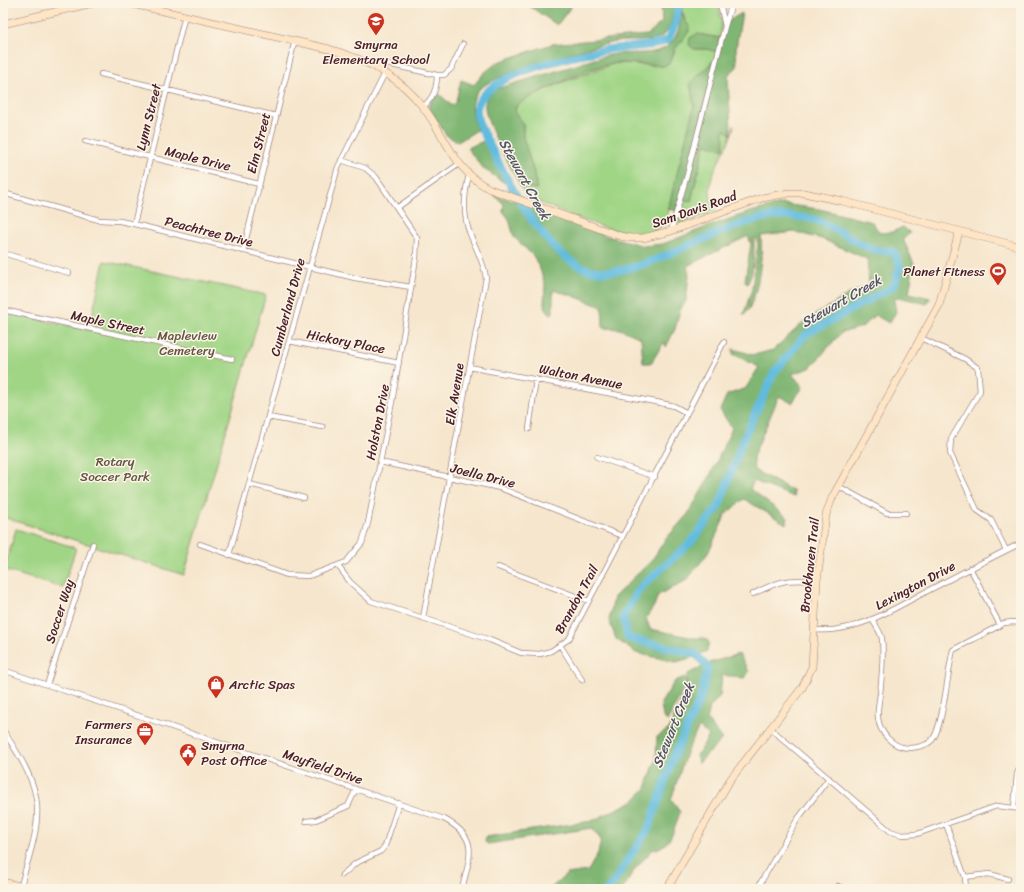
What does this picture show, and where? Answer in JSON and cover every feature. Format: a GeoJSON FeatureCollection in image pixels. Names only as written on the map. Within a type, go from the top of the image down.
{"type":"FeatureCollection","features":[{"type":"Feature","properties":{"kind":"street"},"geometry":{"type":"LineString","coordinates":[[3,24],[94,3]]}},
{"type":"Feature","properties":{"kind":"street","name":"Sam Davis Road"},"geometry":{"type":"LineString","coordinates":[[128,3],[295,40],[342,52],[377,68],[405,88],[423,106],[459,164],[469,175],[496,191],[620,236],[643,238],[671,231],[762,198],[789,193],[804,193],[824,196],[1021,247]]}},
{"type":"Feature","properties":{"kind":"street"},"geometry":{"type":"LineString","coordinates":[[720,3],[725,26]]}},
{"type":"Feature","properties":{"kind":"street"},"geometry":{"type":"LineString","coordinates":[[671,231],[687,176],[732,3]]}},
{"type":"Feature","properties":{"kind":"street","name":"Lynn Street"},"geometry":{"type":"LineString","coordinates":[[134,224],[185,15]]}},
{"type":"Feature","properties":{"kind":"street","name":"Elm Street"},"geometry":{"type":"LineString","coordinates":[[242,251],[295,40]]}},
{"type":"Feature","properties":{"kind":"street"},"geometry":{"type":"LineString","coordinates":[[377,68],[387,64],[437,75],[444,75],[451,69],[463,44]]}},
{"type":"Feature","properties":{"kind":"street","name":"Cumberland Drive"},"geometry":{"type":"LineString","coordinates":[[230,555],[309,268],[342,160],[385,73]]}},
{"type":"Feature","properties":{"kind":"street"},"geometry":{"type":"LineString","coordinates":[[101,74],[276,116]]}},
{"type":"Feature","properties":{"kind":"street"},"geometry":{"type":"LineString","coordinates":[[423,106],[431,101],[437,82],[437,75]]}},
{"type":"Feature","properties":{"kind":"street","name":"Maple Drive"},"geometry":{"type":"LineString","coordinates":[[85,141],[259,184]]}},
{"type":"Feature","properties":{"kind":"street","name":"Holston Drive"},"geometry":{"type":"LineString","coordinates":[[200,544],[287,575],[309,576],[346,562],[362,544],[368,523],[398,362],[411,287],[417,238],[398,207],[369,171],[342,160]]}},
{"type":"Feature","properties":{"kind":"street"},"geometry":{"type":"LineString","coordinates":[[398,207],[459,164]]}},
{"type":"Feature","properties":{"kind":"street","name":"Elk Avenue"},"geometry":{"type":"LineString","coordinates":[[423,618],[486,278],[484,266],[466,221],[465,193],[469,175]]}},
{"type":"Feature","properties":{"kind":"street","name":"Peachtree Drive"},"geometry":{"type":"LineString","coordinates":[[3,192],[99,220],[120,221],[134,224],[309,268],[355,278],[411,287]]}},
{"type":"Feature","properties":{"kind":"street","name":"Brookhaven Trail"},"geometry":{"type":"LineString","coordinates":[[667,889],[730,780],[802,688],[812,666],[817,581],[826,515],[838,486],[939,305],[959,232]]}},
{"type":"Feature","properties":{"kind":"street"},"geometry":{"type":"LineString","coordinates":[[3,253],[70,273]]}},
{"type":"Feature","properties":{"kind":"street","name":"Maple Street"},"geometry":{"type":"LineString","coordinates":[[3,310],[232,359]]}},
{"type":"Feature","properties":{"kind":"street"},"geometry":{"type":"LineString","coordinates":[[921,338],[965,359],[978,368],[980,391],[950,439],[950,453],[977,510],[991,520],[1006,550]]}},
{"type":"Feature","properties":{"kind":"street","name":"Hickory Place"},"geometry":{"type":"LineString","coordinates":[[289,341],[398,362]]}},
{"type":"Feature","properties":{"kind":"street","name":"Brandon Trail"},"geometry":{"type":"LineString","coordinates":[[338,566],[350,582],[371,601],[490,640],[521,653],[540,654],[551,651],[568,639],[655,477],[724,342]]}},
{"type":"Feature","properties":{"kind":"street","name":"Walton Avenue"},"geometry":{"type":"LineString","coordinates":[[469,367],[668,404],[687,413]]}},
{"type":"Feature","properties":{"kind":"street"},"geometry":{"type":"LineString","coordinates":[[529,429],[536,379]]}},
{"type":"Feature","properties":{"kind":"street"},"geometry":{"type":"LineString","coordinates":[[268,417],[323,427]]}},
{"type":"Feature","properties":{"kind":"street"},"geometry":{"type":"LineString","coordinates":[[597,457],[655,477]]}},
{"type":"Feature","properties":{"kind":"street","name":"Joella Drive"},"geometry":{"type":"LineString","coordinates":[[380,462],[500,488],[622,536]]}},
{"type":"Feature","properties":{"kind":"street"},"geometry":{"type":"LineString","coordinates":[[250,484],[304,498]]}},
{"type":"Feature","properties":{"kind":"street"},"geometry":{"type":"LineString","coordinates":[[838,486],[887,512],[906,513]]}},
{"type":"Feature","properties":{"kind":"street","name":"Lexington Drive"},"geometry":{"type":"LineString","coordinates":[[815,630],[829,632],[872,620],[970,568],[1021,543]]}},
{"type":"Feature","properties":{"kind":"street","name":"Soccer Way"},"geometry":{"type":"LineString","coordinates":[[47,685],[93,544]]}},
{"type":"Feature","properties":{"kind":"street"},"geometry":{"type":"LineString","coordinates":[[498,567],[589,601]]}},
{"type":"Feature","properties":{"kind":"street"},"geometry":{"type":"LineString","coordinates":[[970,568],[1000,626]]}},
{"type":"Feature","properties":{"kind":"street"},"geometry":{"type":"LineString","coordinates":[[753,594],[778,582],[798,580],[817,581]]}},
{"type":"Feature","properties":{"kind":"street"},"geometry":{"type":"LineString","coordinates":[[872,620],[882,636],[883,666],[878,717],[883,733],[889,740],[896,745],[907,748],[919,746],[932,741],[940,727],[949,664],[953,650],[1000,626],[1013,622],[1021,623]]}},
{"type":"Feature","properties":{"kind":"street"},"geometry":{"type":"LineString","coordinates":[[560,645],[582,680]]}},
{"type":"Feature","properties":{"kind":"street","name":"Mayfield Drive"},"geometry":{"type":"LineString","coordinates":[[3,670],[444,819],[463,831],[468,839],[470,856],[462,889]]}},
{"type":"Feature","properties":{"kind":"street"},"geometry":{"type":"LineString","coordinates":[[770,728],[890,831],[902,835],[917,834],[997,806],[1021,809]]}},
{"type":"Feature","properties":{"kind":"street"},"geometry":{"type":"LineString","coordinates":[[3,730],[28,775],[35,793],[37,805],[37,819],[21,886]]}},
{"type":"Feature","properties":{"kind":"street"},"geometry":{"type":"LineString","coordinates":[[1014,808],[1017,774],[1021,765]]}},
{"type":"Feature","properties":{"kind":"street"},"geometry":{"type":"LineString","coordinates":[[757,889],[797,820],[829,778]]}},
{"type":"Feature","properties":{"kind":"street"},"geometry":{"type":"LineString","coordinates":[[306,821],[316,820],[348,806],[356,789]]}},
{"type":"Feature","properties":{"kind":"street"},"geometry":{"type":"LineString","coordinates":[[342,875],[356,862],[382,851],[385,846],[398,804]]}},
{"type":"Feature","properties":{"kind":"street"},"geometry":{"type":"LineString","coordinates":[[946,824],[965,877],[966,889]]}},
{"type":"Feature","properties":{"kind":"street"},"geometry":{"type":"LineString","coordinates":[[965,877],[989,874],[1008,879]]}},
{"type":"Feature","properties":{"kind":"street"},"geometry":{"type":"LineString","coordinates":[[3,882],[31,889]]}},
{"type":"Feature","properties":{"kind":"street"},"geometry":{"type":"LineString","coordinates":[[838,886],[844,889]]}},
{"type":"Feature","properties":{"kind":"green space"},"geometry":{"type":"Polygon","coordinates":[[[525,3],[574,3],[557,25],[525,3]]]}},
{"type":"Feature","properties":{"kind":"green space"},"geometry":{"type":"Polygon","coordinates":[[[661,3],[675,3],[675,7],[672,21],[668,30],[658,38],[646,41],[614,42],[584,50],[519,69],[486,85],[477,92],[472,106],[477,130],[458,142],[446,135],[428,106],[437,92],[452,106],[456,101],[461,80],[474,85],[484,73],[498,62],[552,44],[647,35],[662,22],[661,3]]]}},
{"type":"Feature","properties":{"kind":"green space"},"geometry":{"type":"Polygon","coordinates":[[[684,3],[718,3],[722,22],[720,38],[697,34],[694,49],[707,49],[717,52],[713,61],[690,83],[694,106],[666,222],[652,232],[642,234],[617,231],[584,220],[526,196],[521,187],[537,189],[534,173],[523,137],[523,125],[515,112],[516,106],[525,99],[566,81],[616,63],[663,66],[672,60],[675,49],[689,30],[682,11],[684,3]]]}},
{"type":"Feature","properties":{"kind":"green space"},"geometry":{"type":"Polygon","coordinates":[[[682,11],[685,22],[689,25],[689,31],[675,49],[669,64],[663,66],[629,63],[607,65],[565,80],[536,94],[516,106],[515,112],[523,125],[523,137],[534,173],[537,189],[521,187],[493,133],[489,122],[485,104],[489,95],[496,89],[602,57],[616,54],[652,52],[666,47],[676,36],[682,11]]]}},
{"type":"Feature","properties":{"kind":"green space"},"geometry":{"type":"Polygon","coordinates":[[[742,13],[736,48],[737,67],[728,75],[731,135],[724,129],[724,149],[705,144],[691,201],[681,199],[677,211],[668,209],[694,106],[690,83],[718,58],[725,26],[730,20],[742,13]]]}},
{"type":"Feature","properties":{"kind":"green space"},"geometry":{"type":"Polygon","coordinates":[[[697,34],[720,38],[717,52],[707,49],[694,49],[689,45],[690,38],[697,34]]]}},
{"type":"Feature","properties":{"kind":"green space"},"geometry":{"type":"Polygon","coordinates":[[[734,125],[731,137],[712,178],[710,188],[711,199],[716,211],[679,224],[678,212],[681,199],[691,200],[705,144],[724,128],[731,135],[734,125]]]}},
{"type":"Feature","properties":{"kind":"green space"},"geometry":{"type":"Polygon","coordinates":[[[484,141],[508,185],[484,169],[467,148],[484,141]]]}},
{"type":"Feature","properties":{"kind":"green space"},"geometry":{"type":"Polygon","coordinates":[[[494,195],[528,205],[607,236],[644,246],[663,244],[750,212],[782,204],[819,209],[872,222],[880,233],[892,232],[903,227],[910,233],[903,239],[914,264],[909,293],[930,298],[927,304],[899,297],[894,300],[896,312],[889,323],[875,315],[862,327],[841,333],[810,368],[792,374],[803,387],[792,403],[779,396],[753,457],[754,470],[793,491],[794,497],[754,481],[750,489],[788,518],[786,524],[744,499],[726,514],[708,553],[687,580],[658,595],[654,606],[646,618],[650,629],[694,638],[705,638],[709,642],[707,651],[691,658],[676,662],[636,653],[616,639],[609,620],[614,597],[652,560],[665,540],[688,514],[710,476],[732,428],[720,410],[727,395],[746,388],[759,367],[733,354],[733,349],[754,355],[773,350],[804,322],[849,294],[869,285],[867,259],[822,239],[794,232],[761,236],[760,266],[756,290],[748,310],[743,316],[752,289],[758,244],[756,238],[754,238],[753,268],[747,284],[745,281],[751,244],[748,236],[687,266],[689,275],[686,301],[680,310],[675,329],[666,347],[664,342],[651,363],[643,363],[641,338],[620,329],[603,328],[602,307],[553,290],[553,313],[550,314],[544,305],[545,284],[540,269],[534,257],[514,237],[509,219],[503,211],[504,204],[494,195]]]}},
{"type":"Feature","properties":{"kind":"green space","name":"Rotary Soccer Park"},"geometry":{"type":"Polygon","coordinates":[[[104,261],[266,295],[184,575],[3,517],[3,312],[89,330],[104,261]]]}},
{"type":"Feature","properties":{"kind":"green space"},"geometry":{"type":"Polygon","coordinates":[[[16,529],[76,548],[63,588],[4,570],[16,529]]]}},
{"type":"Feature","properties":{"kind":"green space"},"geometry":{"type":"Polygon","coordinates":[[[739,654],[749,672],[744,678],[722,675],[720,696],[710,707],[707,720],[722,739],[698,764],[697,755],[709,736],[699,727],[686,753],[671,800],[680,812],[674,831],[664,845],[652,850],[635,869],[623,889],[550,889],[567,874],[588,871],[598,853],[601,840],[592,828],[488,844],[485,842],[486,837],[592,821],[633,801],[646,788],[656,759],[657,737],[669,729],[686,690],[688,674],[712,662],[739,654]]]}},
{"type":"Feature","properties":{"kind":"green space"},"geometry":{"type":"Polygon","coordinates":[[[685,677],[687,681],[685,687],[667,721],[663,717],[661,703],[675,681],[685,677]]]}},
{"type":"Feature","properties":{"kind":"waterway","name":"Stewart Creek"},"geometry":{"type":"LineString","coordinates":[[607,889],[613,883],[649,828],[674,756],[701,697],[708,668],[696,654],[628,638],[623,616],[640,588],[691,542],[719,506],[743,440],[774,373],[805,335],[894,286],[900,266],[894,252],[873,249],[823,223],[813,219],[801,217],[775,216],[752,221],[730,228],[662,257],[634,267],[607,272],[595,271],[576,264],[558,251],[541,232],[526,211],[512,187],[479,124],[477,108],[483,96],[496,85],[514,75],[535,67],[578,55],[619,48],[647,46],[668,40],[676,21],[679,3]]}},
{"type":"Feature","properties":{"kind":"place","name":"Smyrna Elementary School"},"geometry":{"type":"Point","coordinates":[376,36]}},
{"type":"Feature","properties":{"kind":"place","name":"Planet Fitness"},"geometry":{"type":"Point","coordinates":[998,286]}},
{"type":"Feature","properties":{"kind":"place","name":"Arctic Spas"},"geometry":{"type":"Point","coordinates":[216,699]}},
{"type":"Feature","properties":{"kind":"place","name":"Farmers Insurance"},"geometry":{"type":"Point","coordinates":[145,746]}},
{"type":"Feature","properties":{"kind":"place","name":"Smyrna Post Office"},"geometry":{"type":"Point","coordinates":[188,767]}},
{"type":"Feature","properties":{"kind":"park label","name":"Mapleview Cemetery"},"geometry":{"type":"Point","coordinates":[187,342]}}]}
